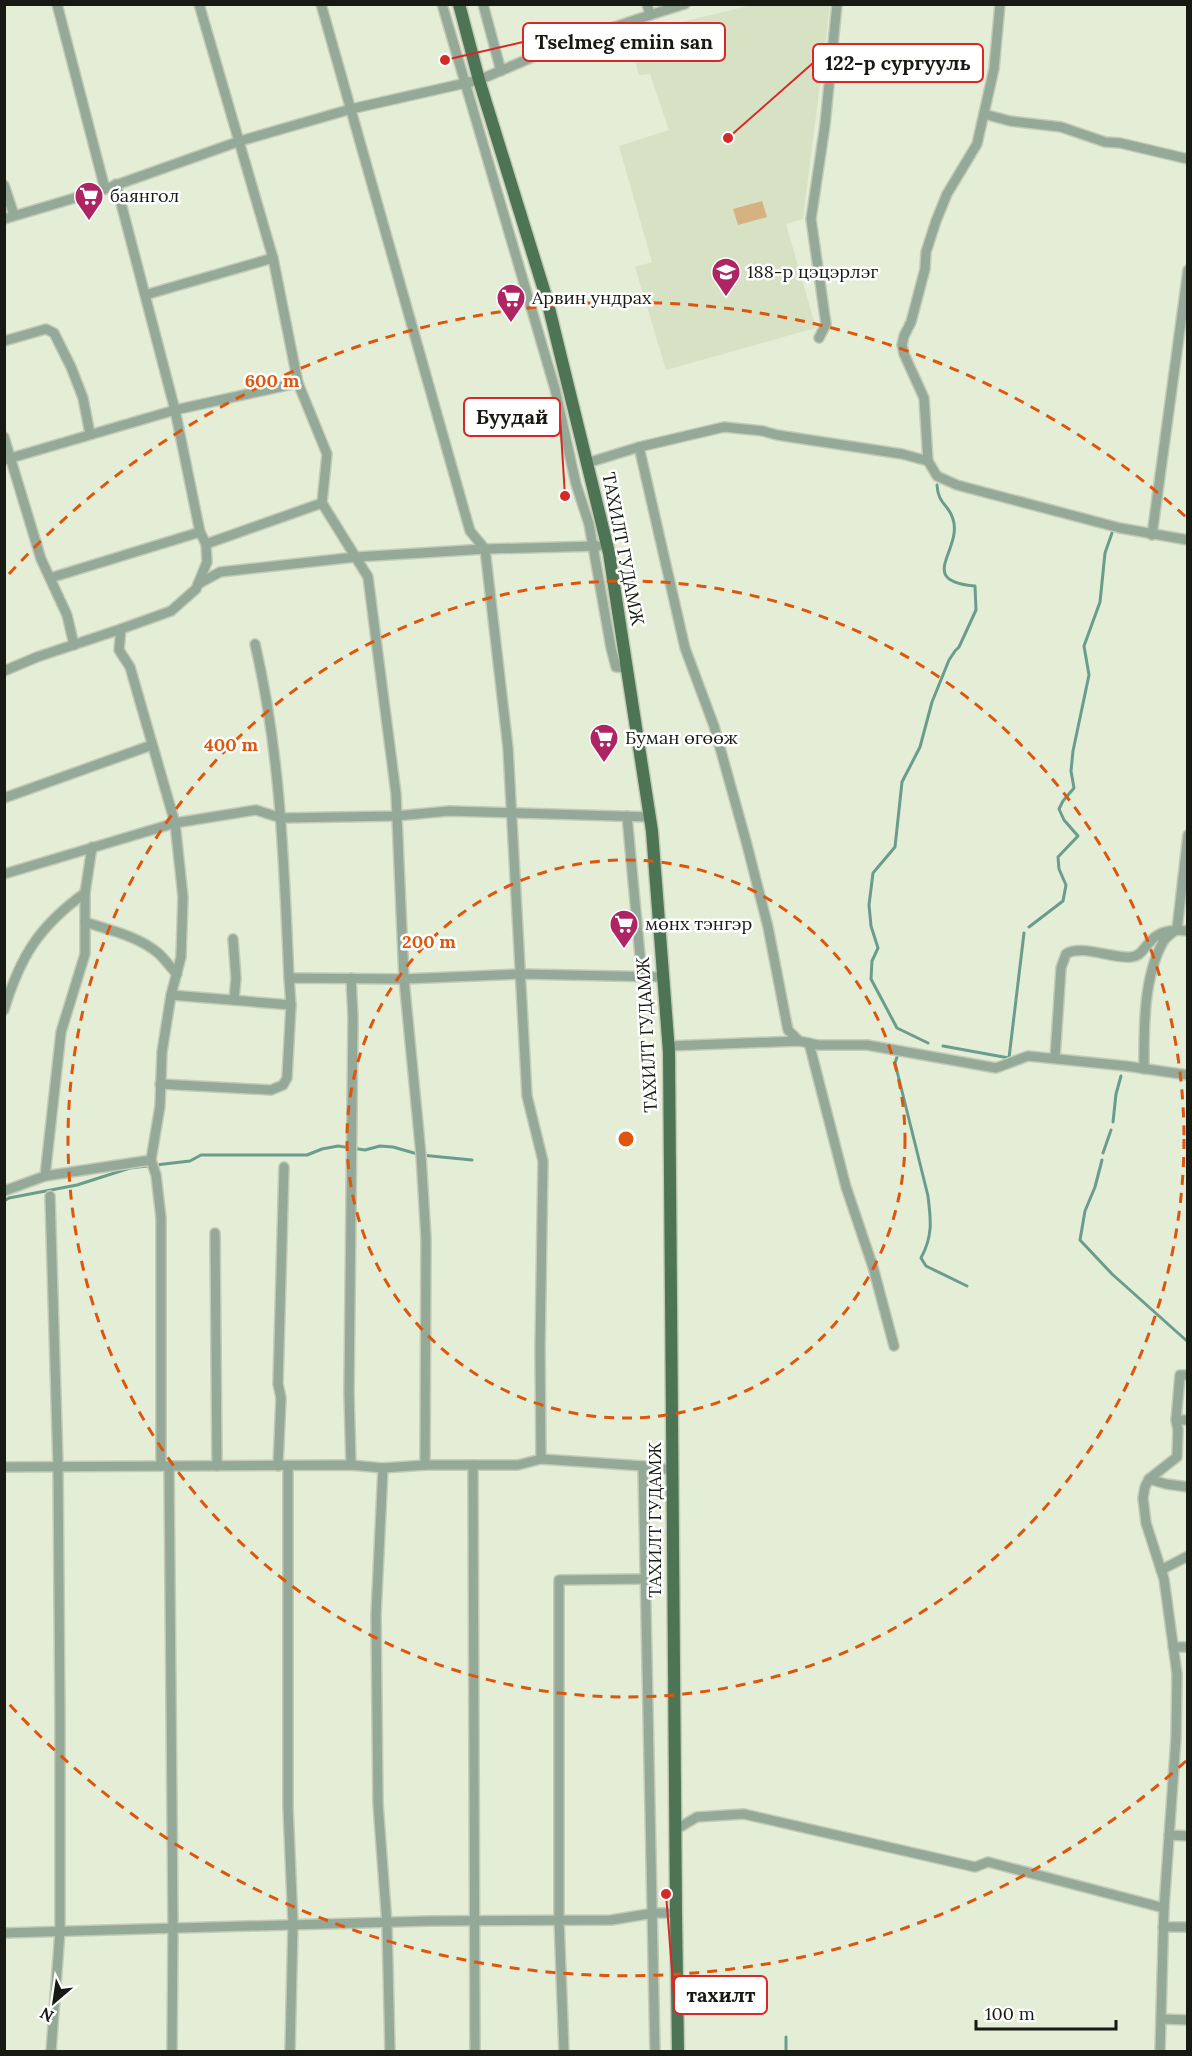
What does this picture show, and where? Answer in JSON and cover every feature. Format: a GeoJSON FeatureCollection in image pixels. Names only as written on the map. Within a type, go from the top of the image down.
{"type":"FeatureCollection","features":[{"type":"Feature","properties":{"kind":"main road","name":"ТАХИЛТ ГУДАМЖ"},"geometry":{"type":"LineString","coordinates":[[459,4],[479,80],[547,300],[607,546],[650,817],[669,1046],[678,2052]]}},
{"type":"Feature","properties":{"kind":"street"},"geometry":{"type":"LineString","coordinates":[[57,4],[105,189]]}},
{"type":"Feature","properties":{"kind":"street"},"geometry":{"type":"LineString","coordinates":[[199,4],[273,258],[298,383],[327,454],[322,503],[368,577],[396,794],[404,979],[421,1155],[426,1239],[425,1465]]}},
{"type":"Feature","properties":{"kind":"street"},"geometry":{"type":"LineString","coordinates":[[321,4],[470,531],[485,549],[508,748],[527,1096],[543,1161],[541,1459]]}},
{"type":"Feature","properties":{"kind":"street"},"geometry":{"type":"LineString","coordinates":[[442,4],[555,389],[576,484],[594,546],[616,667],[627,668]]}},
{"type":"Feature","properties":{"kind":"street"},"geometry":{"type":"LineString","coordinates":[[483,4],[501,71]]}},
{"type":"Feature","properties":{"kind":"street"},"geometry":{"type":"LineString","coordinates":[[647,4],[650,15]]}},
{"type":"Feature","properties":{"kind":"street"},"geometry":{"type":"LineString","coordinates":[[4,185],[9,217],[105,189],[240,141],[351,109],[479,80],[561,45],[685,4]]}},
{"type":"Feature","properties":{"kind":"street"},"geometry":{"type":"LineString","coordinates":[[819,338],[826,324],[811,219],[825,125],[837,4]]}},
{"type":"Feature","properties":{"kind":"street"},"geometry":{"type":"LineString","coordinates":[[1000,4],[994,69],[977,144],[947,194],[936,221],[926,252],[925,269],[911,322],[902,345],[924,398],[928,461],[937,476],[957,485],[1152,535],[1188,540]]}},
{"type":"Feature","properties":{"kind":"street"},"geometry":{"type":"LineString","coordinates":[[984,114],[1010,121],[1061,127],[1105,142],[1120,143],[1188,159]]}},
{"type":"Feature","properties":{"kind":"street"},"geometry":{"type":"LineString","coordinates":[[4,671],[37,657],[171,611],[196,589],[207,562],[206,544],[200,532],[175,411],[116,184]]}},
{"type":"Feature","properties":{"kind":"street"},"geometry":{"type":"LineString","coordinates":[[512,237],[526,231]]}},
{"type":"Feature","properties":{"kind":"street"},"geometry":{"type":"LineString","coordinates":[[145,295],[273,258]]}},
{"type":"Feature","properties":{"kind":"street"},"geometry":{"type":"LineString","coordinates":[[1152,535],[1188,270]]}},
{"type":"Feature","properties":{"kind":"street"},"geometry":{"type":"LineString","coordinates":[[530,302],[547,300]]}},
{"type":"Feature","properties":{"kind":"street"},"geometry":{"type":"LineString","coordinates":[[4,341],[46,330],[54,333],[83,398],[90,434]]}},
{"type":"Feature","properties":{"kind":"street"},"geometry":{"type":"LineString","coordinates":[[8,459],[175,411],[298,383]]}},
{"type":"Feature","properties":{"kind":"street"},"geometry":{"type":"LineString","coordinates":[[587,463],[639,447],[724,427],[739,427],[902,454],[928,461]]}},
{"type":"Feature","properties":{"kind":"street"},"geometry":{"type":"LineString","coordinates":[[4,437],[8,459],[41,559],[67,615],[74,645]]}},
{"type":"Feature","properties":{"kind":"street"},"geometry":{"type":"LineString","coordinates":[[639,447],[685,648],[714,726],[738,810],[768,927],[789,1030],[804,1042],[843,1177],[873,1267],[894,1346]]}},
{"type":"Feature","properties":{"kind":"street"},"geometry":{"type":"LineString","coordinates":[[206,544],[322,503]]}},
{"type":"Feature","properties":{"kind":"street"},"geometry":{"type":"LineString","coordinates":[[50,578],[200,532]]}},
{"type":"Feature","properties":{"kind":"street"},"geometry":{"type":"LineString","coordinates":[[198,584],[220,572],[356,557],[485,549],[607,546]]}},
{"type":"Feature","properties":{"kind":"street"},"geometry":{"type":"LineString","coordinates":[[121,629],[119,650],[129,667],[175,823],[183,897],[181,957],[171,995],[162,1052],[160,1106],[151,1160],[156,1175],[161,1218],[173,1928],[172,2052]]}},
{"type":"Feature","properties":{"kind":"street"},"geometry":{"type":"LineString","coordinates":[[160,1084],[271,1090],[283,1085],[287,1078],[291,1005],[281,818],[276,760],[255,644]]}},
{"type":"Feature","properties":{"kind":"street"},"geometry":{"type":"LineString","coordinates":[[4,798],[152,745]]}},
{"type":"Feature","properties":{"kind":"street"},"geometry":{"type":"LineString","coordinates":[[4,874],[175,823],[256,810],[281,818],[396,816],[448,811],[650,817]]}},
{"type":"Feature","properties":{"kind":"street"},"geometry":{"type":"LineString","coordinates":[[627,816],[642,977]]}},
{"type":"Feature","properties":{"kind":"street"},"geometry":{"type":"LineString","coordinates":[[1143,1069],[1144,1020],[1154,965],[1164,940],[1177,929],[1188,835]]}},
{"type":"Feature","properties":{"kind":"street"},"geometry":{"type":"LineString","coordinates":[[45,1176],[61,1032],[85,954],[85,893],[92,847]]}},
{"type":"Feature","properties":{"kind":"street"},"geometry":{"type":"LineString","coordinates":[[4,1010],[9,979],[45,926],[65,907],[85,893]]}},
{"type":"Feature","properties":{"kind":"street"},"geometry":{"type":"LineString","coordinates":[[85,922],[122,934],[146,946],[158,953],[177,974]]}},
{"type":"Feature","properties":{"kind":"street"},"geometry":{"type":"LineString","coordinates":[[1055,1058],[1061,968],[1066,954],[1077,950],[1136,956],[1142,953],[1150,941],[1157,936],[1177,929],[1188,931]]}},
{"type":"Feature","properties":{"kind":"street"},"geometry":{"type":"LineString","coordinates":[[233,939],[236,978],[234,1000]]}},
{"type":"Feature","properties":{"kind":"street"},"geometry":{"type":"LineString","coordinates":[[289,978],[404,979],[520,974],[663,977]]}},
{"type":"Feature","properties":{"kind":"street"},"geometry":{"type":"LineString","coordinates":[[351,978],[353,1017],[349,1393],[351,1465]]}},
{"type":"Feature","properties":{"kind":"street"},"geometry":{"type":"LineString","coordinates":[[171,995],[291,1005]]}},
{"type":"Feature","properties":{"kind":"street"},"geometry":{"type":"LineString","coordinates":[[669,1046],[804,1042],[818,1046],[867,1045],[996,1068],[1028,1056],[1188,1075]]}},
{"type":"Feature","properties":{"kind":"street"},"geometry":{"type":"LineString","coordinates":[[4,1191],[45,1176],[151,1160]]}},
{"type":"Feature","properties":{"kind":"street"},"geometry":{"type":"LineString","coordinates":[[284,1167],[278,1384],[281,1398],[283,1466],[288,1807],[293,1924],[290,2052]]}},
{"type":"Feature","properties":{"kind":"street"},"geometry":{"type":"LineString","coordinates":[[50,1196],[58,1465],[60,1931],[51,2052]]}},
{"type":"Feature","properties":{"kind":"street"},"geometry":{"type":"LineString","coordinates":[[215,1233],[217,1466]]}},
{"type":"Feature","properties":{"kind":"street"},"geometry":{"type":"LineString","coordinates":[[1160,2052],[1164,1908],[1176,1738],[1177,1674],[1161,1570],[1146,1523],[1143,1498],[1149,1479],[1177,1457],[1176,1420],[1180,1375],[1188,1376]]}},
{"type":"Feature","properties":{"kind":"street"},"geometry":{"type":"LineString","coordinates":[[1176,1420],[1188,1420]]}},
{"type":"Feature","properties":{"kind":"street"},"geometry":{"type":"LineString","coordinates":[[4,1467],[351,1465],[383,1468],[425,1465],[518,1465],[541,1459],[672,1470]]}},
{"type":"Feature","properties":{"kind":"street"},"geometry":{"type":"LineString","coordinates":[[473,1465],[475,2052]]}},
{"type":"Feature","properties":{"kind":"street"},"geometry":{"type":"LineString","coordinates":[[643,1466],[654,1913],[655,2052]]}},
{"type":"Feature","properties":{"kind":"street"},"geometry":{"type":"LineString","coordinates":[[383,1468],[376,1615],[378,1804],[387,1923],[390,2052]]}},
{"type":"Feature","properties":{"kind":"street"},"geometry":{"type":"LineString","coordinates":[[1149,1479],[1188,1487]]}},
{"type":"Feature","properties":{"kind":"street"},"geometry":{"type":"LineString","coordinates":[[1161,1570],[1188,1556]]}},
{"type":"Feature","properties":{"kind":"street"},"geometry":{"type":"LineString","coordinates":[[564,2052],[559,1919],[559,1580],[644,1579]]}},
{"type":"Feature","properties":{"kind":"street"},"geometry":{"type":"LineString","coordinates":[[1173,1647],[1188,1647]]}},
{"type":"Feature","properties":{"kind":"street"},"geometry":{"type":"LineString","coordinates":[[1176,1738],[1188,1739]]}},
{"type":"Feature","properties":{"kind":"street"},"geometry":{"type":"LineString","coordinates":[[675,1830],[697,1817],[744,1814],[975,1867],[988,1862],[1164,1908]]}},
{"type":"Feature","properties":{"kind":"street"},"geometry":{"type":"LineString","coordinates":[[1169,1835],[1188,1836]]}},
{"type":"Feature","properties":{"kind":"street"},"geometry":{"type":"LineString","coordinates":[[4,1933],[293,1924],[611,1920],[654,1913],[676,1913]]}},
{"type":"Feature","properties":{"kind":"street"},"geometry":{"type":"LineString","coordinates":[[1164,1927],[1188,1927]]}},
{"type":"Feature","properties":{"kind":"street"},"geometry":{"type":"LineString","coordinates":[[1161,2019],[1188,2020]]}},
{"type":"Feature","properties":{"kind":"shaded area"},"geometry":{"type":"Polygon","coordinates":[[[752,5],[830,5],[803,219],[786,224],[816,328],[666,370],[635,267],[652,262],[619,146],[669,130],[650,74],[639,75],[628,35],[752,5]]]}},
{"type":"Feature","properties":{"kind":"shaded area"},"geometry":{"type":"Polygon","coordinates":[[[762,201],[767,217],[738,225],[733,209],[762,201]]]}},
{"type":"Feature","properties":{"kind":"waterway"},"geometry":{"type":"LineString","coordinates":[[928,1043],[897,1028],[871,979],[872,961],[878,948],[871,926],[869,905],[873,873],[895,847],[902,782],[920,747],[932,702],[949,660],[959,647],[976,610],[975,586],[957,583],[948,578],[944,571],[954,531],[953,519],[939,497],[937,485]]}},
{"type":"Feature","properties":{"kind":"waterway"},"geometry":{"type":"LineString","coordinates":[[1029,927],[1063,901],[1066,885],[1059,869],[1058,857],[1078,836],[1064,820],[1059,809],[1074,788],[1071,771],[1073,751],[1089,675],[1084,646],[1100,602],[1105,553],[1112,533]]}},
{"type":"Feature","properties":{"kind":"waterway"},"geometry":{"type":"LineString","coordinates":[[943,1046],[1009,1058],[1024,933]]}},
{"type":"Feature","properties":{"kind":"waterway"},"geometry":{"type":"LineString","coordinates":[[897,1057],[895,1063],[928,1196],[929,1235],[921,1258],[926,1266],[967,1286]]}},
{"type":"Feature","properties":{"kind":"waterway"},"geometry":{"type":"LineString","coordinates":[[1113,1122],[1116,1094],[1121,1076]]}},
{"type":"Feature","properties":{"kind":"waterway"},"geometry":{"type":"LineString","coordinates":[[1103,1153],[1111,1130]]}},
{"type":"Feature","properties":{"kind":"waterway"},"geometry":{"type":"LineString","coordinates":[[4,1201],[9,1198],[77,1185],[130,1168],[190,1161],[201,1155],[307,1155],[338,1146],[365,1150],[380,1146],[393,1147],[421,1155],[472,1160]]}},
{"type":"Feature","properties":{"kind":"waterway"},"geometry":{"type":"LineString","coordinates":[[1102,1160],[1095,1187],[1085,1211],[1080,1240],[1112,1274],[1188,1342]]}},
{"type":"Feature","properties":{"kind":"waterway"},"geometry":{"type":"LineString","coordinates":[[786,2037],[786,2052]]}},
{"type":"Feature","properties":{"kind":"place","name":"Tselmeg emiin san"},"geometry":{"type":"Point","coordinates":[445,60]}},
{"type":"Feature","properties":{"kind":"place","name":"122-р сургууль"},"geometry":{"type":"Point","coordinates":[728,138]}},
{"type":"Feature","properties":{"kind":"place","name":"баянгол"},"geometry":{"type":"Point","coordinates":[89,222]}},
{"type":"Feature","properties":{"kind":"place","name":"188-р цэцэрлэг"},"geometry":{"type":"Point","coordinates":[726,298]}},
{"type":"Feature","properties":{"kind":"place","name":"Арвин ундрах"},"geometry":{"type":"Point","coordinates":[511,324]}},
{"type":"Feature","properties":{"kind":"place","name":"Буудай"},"geometry":{"type":"Point","coordinates":[565,496]}},
{"type":"Feature","properties":{"kind":"place","name":"Буман өгөөж"},"geometry":{"type":"Point","coordinates":[604,764]}},
{"type":"Feature","properties":{"kind":"place","name":"мөнх тэнгэр"},"geometry":{"type":"Point","coordinates":[624,950]}},
{"type":"Feature","properties":{"kind":"place","name":"тахилт"},"geometry":{"type":"Point","coordinates":[666,1894]}}]}
